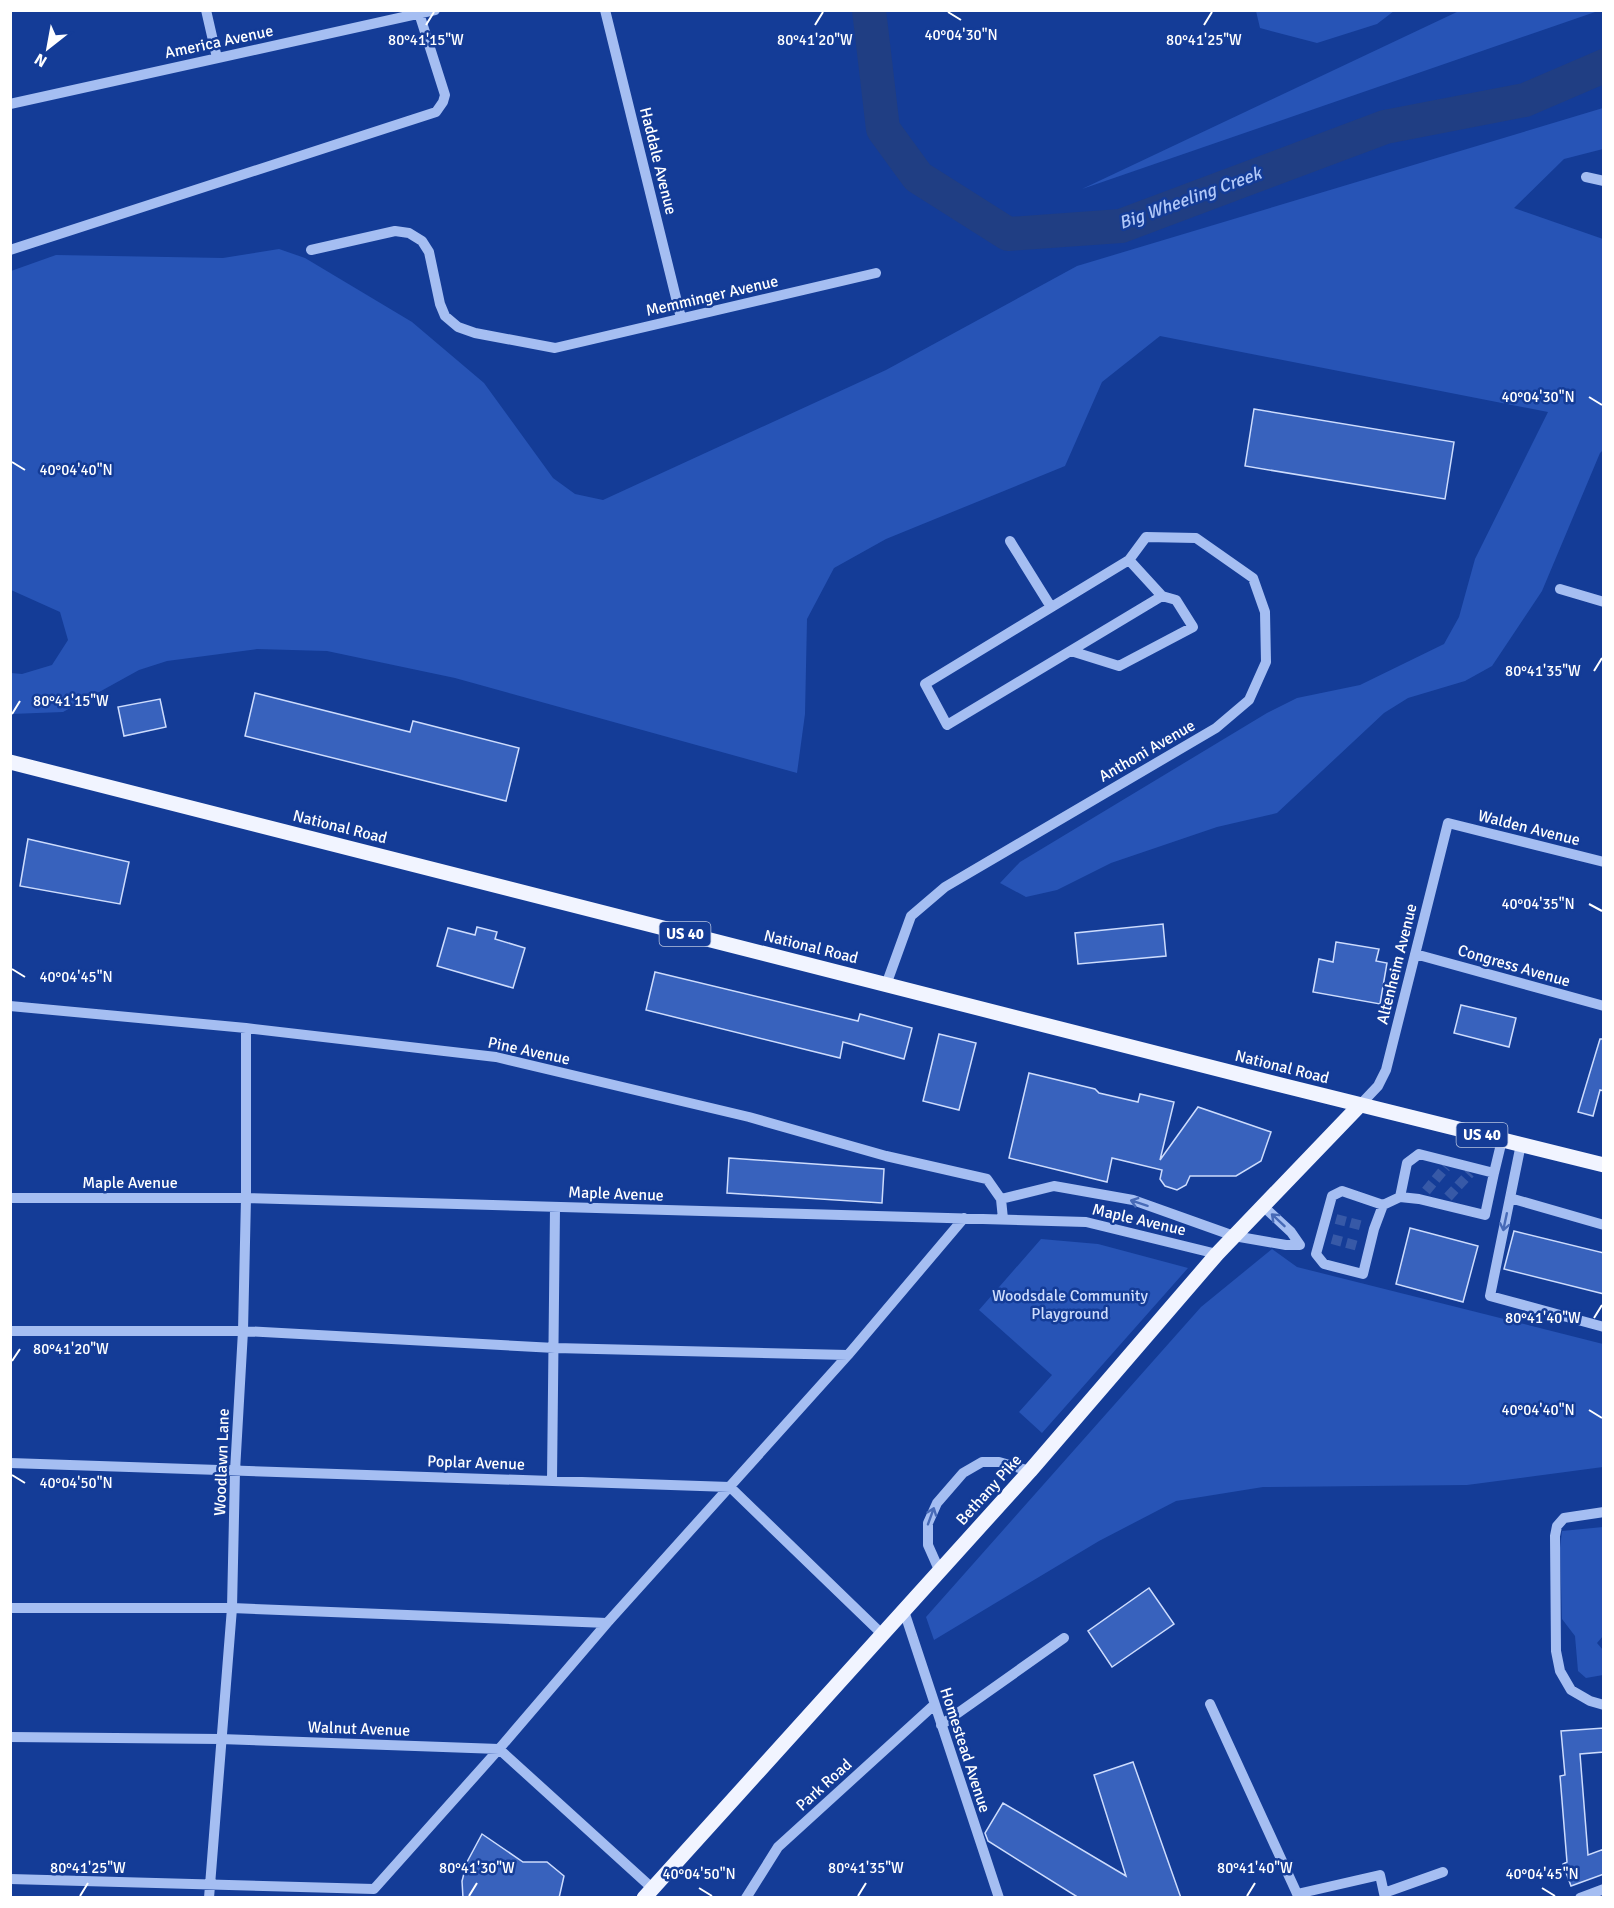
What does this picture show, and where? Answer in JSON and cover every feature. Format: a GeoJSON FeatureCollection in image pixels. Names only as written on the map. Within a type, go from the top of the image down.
{"type":"FeatureCollection","features":[{"type":"Feature","properties":{"kind":"main road","name":"National Road"},"geometry":{"type":"LineString","coordinates":[[10,762],[1604,1165]]}},
{"type":"Feature","properties":{"kind":"main road","name":"Bethany Pike"},"geometry":{"type":"LineString","coordinates":[[648,1893],[1030,1472],[1217,1254],[1360,1105]]}},
{"type":"Feature","properties":{"kind":"street"},"geometry":{"type":"LineString","coordinates":[[206,10],[218,58]]}},
{"type":"Feature","properties":{"kind":"street","name":"America Avenue"},"geometry":{"type":"LineString","coordinates":[[10,105],[435,10]]}},
{"type":"Feature","properties":{"kind":"street","name":"Haddale Avenue"},"geometry":{"type":"LineString","coordinates":[[605,10],[681,318]]}},
{"type":"Feature","properties":{"kind":"street"},"geometry":{"type":"LineString","coordinates":[[10,250],[436,112],[445,95],[419,12]]}},
{"type":"Feature","properties":{"kind":"street"},"geometry":{"type":"LineString","coordinates":[[1587,177],[1604,181]]}},
{"type":"Feature","properties":{"kind":"street","name":"Memminger Avenue"},"geometry":{"type":"LineString","coordinates":[[311,250],[395,231],[409,233],[422,241],[429,252],[440,304],[445,316],[458,327],[475,333],[555,348],[876,273]]}},
{"type":"Feature","properties":{"kind":"street","name":"Anthoni Avenue"},"geometry":{"type":"LineString","coordinates":[[886,985],[911,916],[945,887],[1216,728],[1249,700],[1266,662],[1265,612],[1253,578],[1196,538],[1146,537],[1128,560]]}},
{"type":"Feature","properties":{"kind":"street"},"geometry":{"type":"LineString","coordinates":[[1010,541],[1051,607]]}},
{"type":"Feature","properties":{"kind":"street"},"geometry":{"type":"LineString","coordinates":[[1071,651],[1119,666],[1193,627],[1176,600],[1162,596],[1128,560],[925,684],[947,725],[1162,596]]}},
{"type":"Feature","properties":{"kind":"street"},"geometry":{"type":"LineString","coordinates":[[1560,589],[1604,602]]}},
{"type":"Feature","properties":{"kind":"street","name":"Walden Avenue"},"geometry":{"type":"LineString","coordinates":[[1448,823],[1604,862]]}},
{"type":"Feature","properties":{"kind":"street","name":"Altenheim Avenue"},"geometry":{"type":"LineString","coordinates":[[1360,1105],[1378,1086],[1386,1070],[1448,823]]}},
{"type":"Feature","properties":{"kind":"street","name":"Congress Avenue"},"geometry":{"type":"LineString","coordinates":[[1416,954],[1604,1006]]}},
{"type":"Feature","properties":{"kind":"street","name":"Pine Avenue"},"geometry":{"type":"LineString","coordinates":[[10,1006],[246,1028],[496,1057],[749,1117],[886,1156],[987,1179],[1001,1200]]}},
{"type":"Feature","properties":{"kind":"street","name":"Woodlawn Lane"},"geometry":{"type":"LineString","coordinates":[[209,1898],[232,1608],[243,1331],[246,1028]]}},
{"type":"Feature","properties":{"kind":"street"},"geometry":{"type":"LineString","coordinates":[[1263,1206],[1291,1232],[1300,1245],[1316,1254],[1324,1264],[1363,1274],[1369,1249],[1369,1227],[1383,1205],[1400,1197],[1422,1195],[1485,1215],[1502,1140]]}},
{"type":"Feature","properties":{"kind":"street"},"geometry":{"type":"LineString","coordinates":[[1521,1144],[1490,1296],[1604,1327]]}},
{"type":"Feature","properties":{"kind":"street"},"geometry":{"type":"LineString","coordinates":[[1400,1197],[1407,1163],[1419,1154],[1472,1171],[1494,1173]]}},
{"type":"Feature","properties":{"kind":"street"},"geometry":{"type":"LineString","coordinates":[[1003,1220],[1001,1200],[1054,1186],[1133,1200],[1234,1236],[1286,1245],[1300,1245]]}},
{"type":"Feature","properties":{"kind":"street"},"geometry":{"type":"LineString","coordinates":[[1316,1254],[1327,1237],[1332,1196],[1342,1191],[1383,1205]]}},
{"type":"Feature","properties":{"kind":"street","name":"Maple Avenue"},"geometry":{"type":"LineString","coordinates":[[10,1198],[246,1198],[1086,1222],[1217,1254]]}},
{"type":"Feature","properties":{"kind":"street"},"geometry":{"type":"LineString","coordinates":[[1510,1198],[1604,1225]]}},
{"type":"Feature","properties":{"kind":"street"},"geometry":{"type":"LineString","coordinates":[[552,1480],[555,1208]]}},
{"type":"Feature","properties":{"kind":"street"},"geometry":{"type":"LineString","coordinates":[[10,1879],[374,1889],[500,1749],[607,1623],[848,1355],[964,1218]]}},
{"type":"Feature","properties":{"kind":"street"},"geometry":{"type":"LineString","coordinates":[[1358,1246],[1369,1249]]}},
{"type":"Feature","properties":{"kind":"street"},"geometry":{"type":"LineString","coordinates":[[10,1332],[243,1331],[555,1348],[848,1355]]}},
{"type":"Feature","properties":{"kind":"street"},"geometry":{"type":"LineString","coordinates":[[940,1572],[928,1545],[928,1523],[936,1503],[963,1473],[981,1462],[999,1461],[1030,1472]]}},
{"type":"Feature","properties":{"kind":"street","name":"Poplar Avenue"},"geometry":{"type":"LineString","coordinates":[[10,1463],[730,1487]]}},
{"type":"Feature","properties":{"kind":"street"},"geometry":{"type":"LineString","coordinates":[[730,1487],[882,1634]]}},
{"type":"Feature","properties":{"kind":"street"},"geometry":{"type":"LineString","coordinates":[[1604,1512],[1564,1518],[1557,1526],[1554,1536],[1556,1652],[1560,1671],[1572,1690],[1590,1701],[1604,1705]]}},
{"type":"Feature","properties":{"kind":"street"},"geometry":{"type":"LineString","coordinates":[[10,1608],[232,1608],[607,1623]]}},
{"type":"Feature","properties":{"kind":"street","name":"Homestead Avenue"},"geometry":{"type":"LineString","coordinates":[[904,1611],[999,1898]]}},
{"type":"Feature","properties":{"kind":"street"},"geometry":{"type":"LineString","coordinates":[[941,1725],[1064,1638]]}},
{"type":"Feature","properties":{"kind":"street"},"geometry":{"type":"LineString","coordinates":[[1210,1704],[1298,1896],[1380,1875],[1384,1895],[1443,1872]]}},
{"type":"Feature","properties":{"kind":"street","name":"Park Road"},"geometry":{"type":"LineString","coordinates":[[746,1898],[778,1847],[934,1705]]}},
{"type":"Feature","properties":{"kind":"street","name":"Walnut Avenue"},"geometry":{"type":"LineString","coordinates":[[10,1737],[220,1739],[500,1749]]}},
{"type":"Feature","properties":{"kind":"street"},"geometry":{"type":"LineString","coordinates":[[500,1749],[648,1893]]}},
{"type":"Feature","properties":{"kind":"street"},"geometry":{"type":"LineString","coordinates":[[1580,1898],[1604,1889]]}},
{"type":"Feature","properties":{"kind":"green space"},"geometry":{"type":"Polygon","coordinates":[[[1256,10],[1394,11],[1377,24],[1317,43],[1260,28],[1256,10]]]}},
{"type":"Feature","properties":{"kind":"green space"},"geometry":{"type":"Polygon","coordinates":[[[1459,11],[1598,11],[1082,189],[1459,11]]]}},
{"type":"Feature","properties":{"kind":"green space"},"geometry":{"type":"Polygon","coordinates":[[[1603,108],[1603,149],[1564,159],[1514,208],[1603,239],[1603,450],[1542,591],[1492,666],[1465,681],[1408,698],[1384,713],[1277,813],[1217,827],[1111,863],[1057,890],[1026,897],[1000,883],[1020,862],[1267,713],[1297,698],[1360,685],[1444,644],[1459,617],[1475,559],[1548,412],[1160,336],[1102,382],[1065,466],[886,539],[834,568],[807,619],[805,714],[797,773],[455,678],[327,651],[257,649],[167,661],[139,670],[63,712],[11,714],[11,673],[22,674],[52,665],[68,640],[60,612],[11,590],[11,271],[56,255],[223,258],[279,249],[305,258],[412,322],[484,383],[553,478],[575,494],[603,500],[886,370],[1077,266],[1603,108]]]}},
{"type":"Feature","properties":{"kind":"green space","name":"Woodsdale Community Playground"},"geometry":{"type":"Polygon","coordinates":[[[1041,1239],[1098,1244],[1188,1268],[1042,1433],[1019,1412],[1052,1375],[979,1310],[1041,1239]]]}},
{"type":"Feature","properties":{"kind":"green space"},"geometry":{"type":"Polygon","coordinates":[[[1272,1249],[1297,1267],[1603,1344],[1603,1467],[1467,1485],[1263,1487],[1176,1501],[1099,1541],[934,1640],[926,1617],[1201,1307],[1272,1249]]]}},
{"type":"Feature","properties":{"kind":"green space"},"geometry":{"type":"Polygon","coordinates":[[[1603,1527],[1603,1636],[1597,1643],[1603,1650],[1603,1675],[1586,1678],[1578,1671],[1575,1636],[1562,1619],[1560,1548],[1562,1531],[1603,1527]]]}},
{"type":"Feature","properties":{"kind":"building"},"geometry":{"type":"Polygon","coordinates":[[[1254,409],[1454,442],[1445,499],[1245,466],[1254,409]]]}},
{"type":"Feature","properties":{"kind":"building"},"geometry":{"type":"Polygon","coordinates":[[[255,693],[410,732],[413,721],[519,748],[506,801],[245,736],[255,693]]]}},
{"type":"Feature","properties":{"kind":"building"},"geometry":{"type":"Polygon","coordinates":[[[160,699],[166,727],[124,736],[118,707],[160,699]]]}},
{"type":"Feature","properties":{"kind":"building"},"geometry":{"type":"Polygon","coordinates":[[[28,839],[129,862],[120,904],[20,886],[28,839]]]}},
{"type":"Feature","properties":{"kind":"building"},"geometry":{"type":"Polygon","coordinates":[[[1163,924],[1166,956],[1078,964],[1075,933],[1163,924]]]}},
{"type":"Feature","properties":{"kind":"building"},"geometry":{"type":"Polygon","coordinates":[[[477,927],[497,932],[495,939],[525,948],[513,988],[437,966],[448,928],[475,935],[477,927]]]}},
{"type":"Feature","properties":{"kind":"building"},"geometry":{"type":"Polygon","coordinates":[[[1336,942],[1379,949],[1376,961],[1387,963],[1380,1004],[1313,992],[1319,959],[1333,962],[1336,942]]]}},
{"type":"Feature","properties":{"kind":"building"},"geometry":{"type":"Polygon","coordinates":[[[655,972],[858,1021],[860,1014],[912,1028],[904,1059],[843,1042],[840,1058],[646,1010],[655,972]]]}},
{"type":"Feature","properties":{"kind":"building"},"geometry":{"type":"Polygon","coordinates":[[[1461,1005],[1516,1018],[1509,1047],[1454,1033],[1461,1005]]]}},
{"type":"Feature","properties":{"kind":"building"},"geometry":{"type":"Polygon","coordinates":[[[939,1034],[976,1043],[959,1110],[923,1101],[939,1034]]]}},
{"type":"Feature","properties":{"kind":"building"},"geometry":{"type":"Polygon","coordinates":[[[1600,1039],[1604,1039],[1604,1091],[1600,1090],[1593,1116],[1578,1112],[1600,1039]]]}},
{"type":"Feature","properties":{"kind":"building"},"geometry":{"type":"Polygon","coordinates":[[[1029,1073],[1138,1102],[1140,1094],[1174,1102],[1160,1160],[1198,1107],[1271,1132],[1261,1161],[1236,1176],[1190,1176],[1186,1185],[1177,1190],[1165,1186],[1160,1179],[1162,1170],[1112,1158],[1107,1182],[1009,1158],[1029,1073]]]}},
{"type":"Feature","properties":{"kind":"building"},"geometry":{"type":"Polygon","coordinates":[[[729,1158],[884,1169],[882,1203],[727,1193],[729,1158]]]}},
{"type":"Feature","properties":{"kind":"building"},"geometry":{"type":"Polygon","coordinates":[[[1410,1228],[1478,1246],[1463,1302],[1396,1284],[1410,1228]]]}},
{"type":"Feature","properties":{"kind":"building"},"geometry":{"type":"Polygon","coordinates":[[[1514,1231],[1604,1253],[1604,1294],[1504,1269],[1514,1231]]]}},
{"type":"Feature","properties":{"kind":"building"},"geometry":{"type":"Polygon","coordinates":[[[1149,1588],[1174,1624],[1112,1667],[1088,1631],[1149,1588]]]}},
{"type":"Feature","properties":{"kind":"building"},"geometry":{"type":"Polygon","coordinates":[[[1604,1728],[1604,1752],[1580,1754],[1588,1855],[1604,1849],[1604,1874],[1571,1886],[1563,1864],[1567,1862],[1560,1776],[1565,1775],[1561,1731],[1604,1728]]]}},
{"type":"Feature","properties":{"kind":"building"},"geometry":{"type":"Polygon","coordinates":[[[1133,1762],[1181,1898],[1079,1898],[988,1841],[985,1833],[1003,1803],[1126,1876],[1094,1775],[1133,1762]]]}},
{"type":"Feature","properties":{"kind":"building"},"geometry":{"type":"Polygon","coordinates":[[[482,1834],[523,1862],[547,1862],[564,1876],[559,1898],[463,1898],[462,1881],[467,1862],[482,1834]]]}},
{"type":"Feature","properties":{"kind":"waterway","name":"Big Wheeling Creek"},"geometry":{"type":"LineString","coordinates":[[869,10],[883,129],[918,177],[1008,234],[1121,226],[1385,127],[1525,100],[1604,66]]}},
{"type":"Feature","properties":{"kind":"tunnel"},"geometry":{"type":"LineString","coordinates":[[1426,1191],[1446,1167]]}},
{"type":"Feature","properties":{"kind":"tunnel"},"geometry":{"type":"LineString","coordinates":[[1448,1197],[1470,1173]]}},
{"type":"Feature","properties":{"kind":"tunnel"},"geometry":{"type":"LineString","coordinates":[[1336,1219],[1363,1226]]}},
{"type":"Feature","properties":{"kind":"tunnel"},"geometry":{"type":"LineString","coordinates":[[1332,1239],[1358,1246]]}}]}
